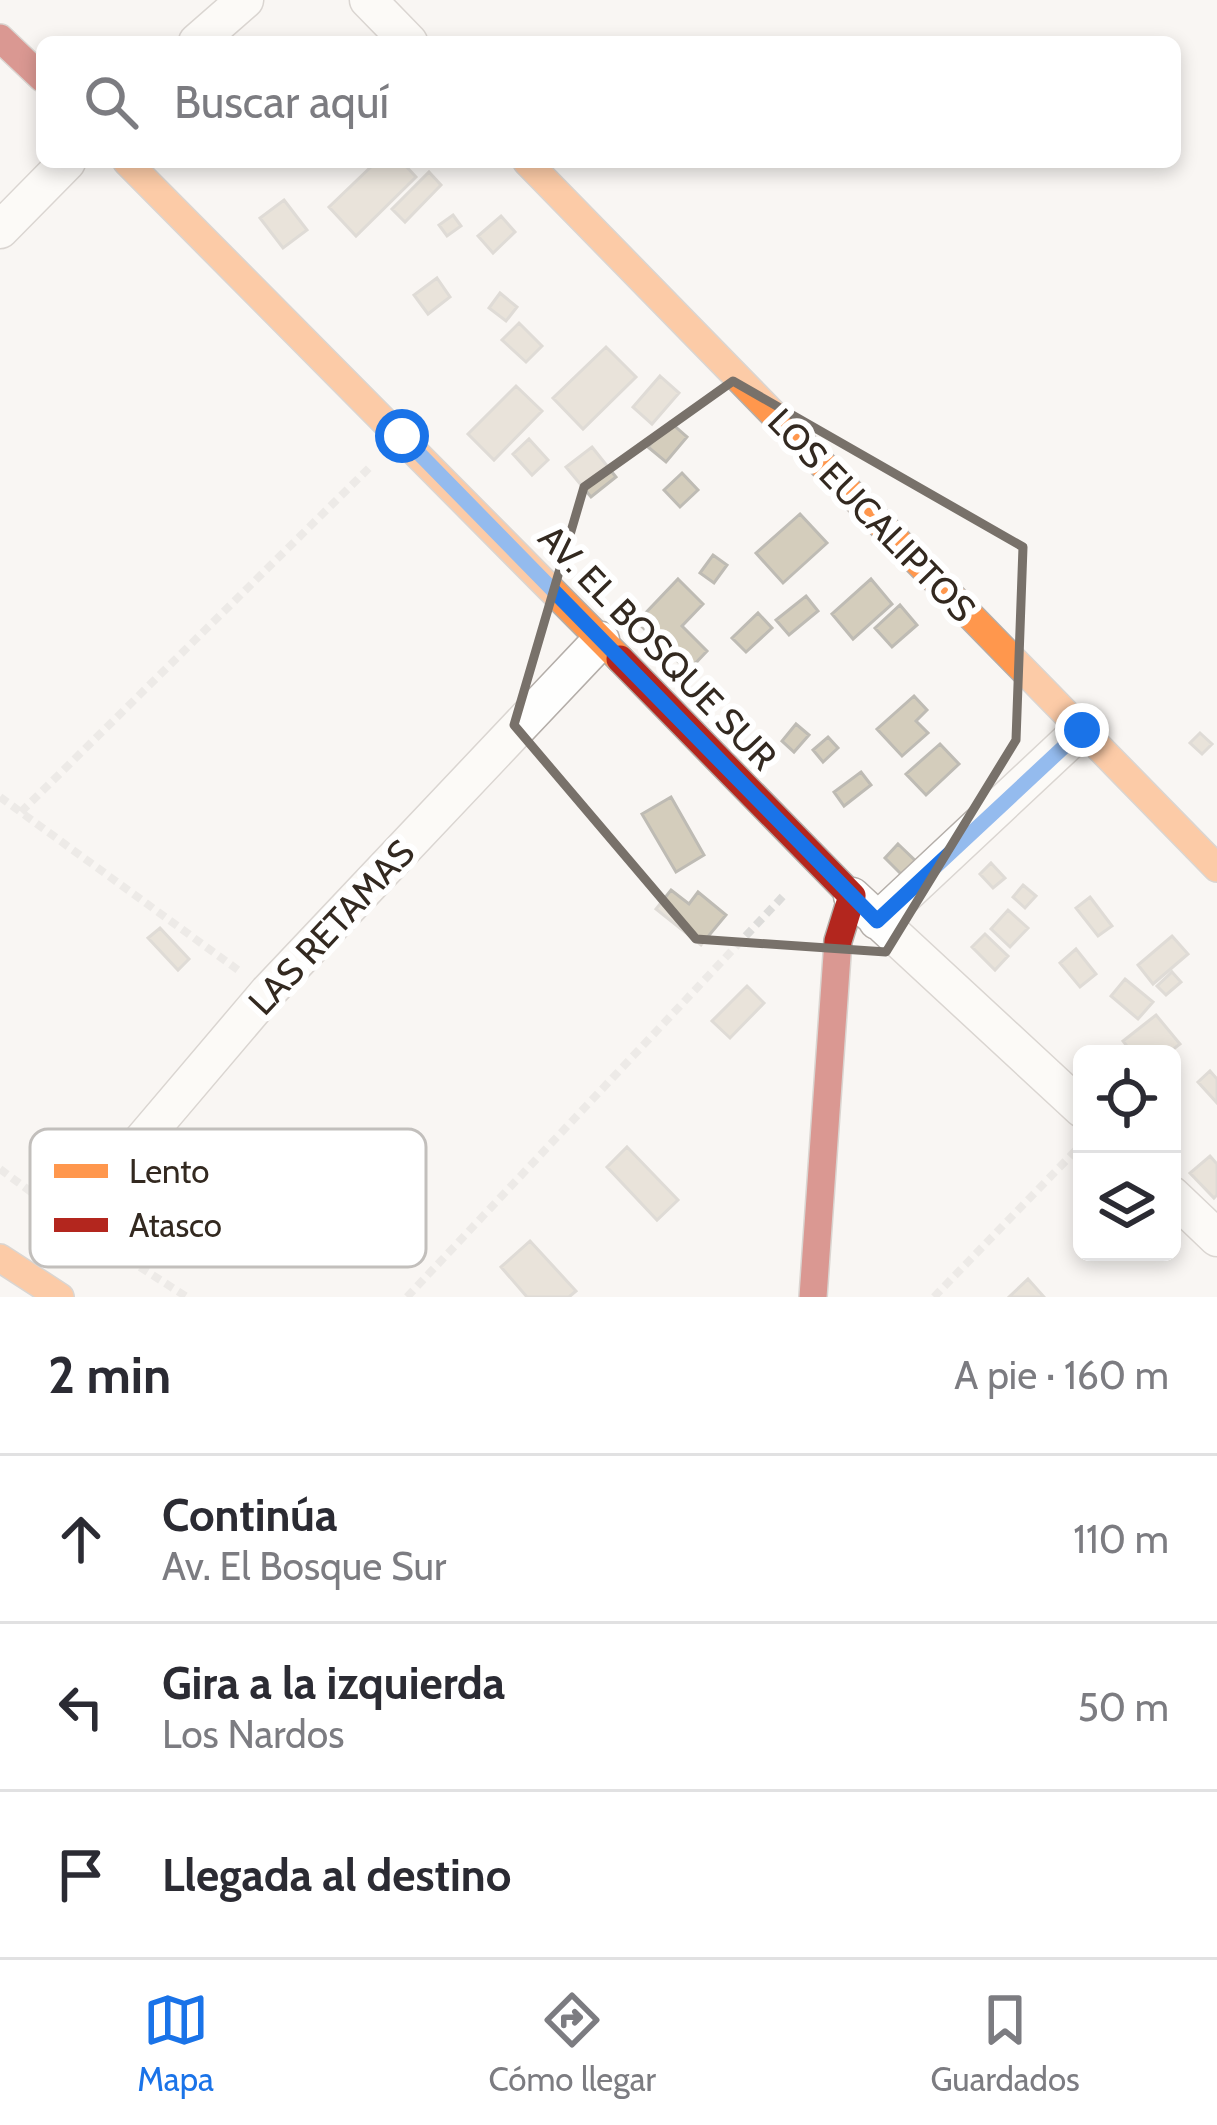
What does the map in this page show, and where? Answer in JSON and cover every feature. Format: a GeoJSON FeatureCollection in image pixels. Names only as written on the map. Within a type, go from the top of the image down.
{"type":"FeatureCollection","features":[{"type":"Feature","properties":{"kind":"street"},"geometry":{"type":"LineString","coordinates":[[204,36],[245,0]]}},
{"type":"Feature","properties":{"kind":"street"},"geometry":{"type":"LineString","coordinates":[[368,0],[403,36]]}},
{"type":"Feature","properties":{"kind":"street"},"geometry":{"type":"LineString","coordinates":[[0,38],[36,73]]}},
{"type":"Feature","properties":{"kind":"street"},"geometry":{"type":"LineString","coordinates":[[0,230],[61,168]]}},
{"type":"Feature","properties":{"kind":"street","name":"AV. EL BOSQUE SUR"},"geometry":{"type":"LineString","coordinates":[[133,168],[864,909]]}},
{"type":"Feature","properties":{"kind":"street","name":"LOS EUCALIPTOS"},"geometry":{"type":"LineString","coordinates":[[532,168],[1217,868]]}},
{"type":"Feature","properties":{"kind":"street","name":"LAS RETAMAS"},"geometry":{"type":"LineString","coordinates":[[152,1129],[268,992],[601,640]]}},
{"type":"Feature","properties":{"kind":"street"},"geometry":{"type":"LineString","coordinates":[[813,1297],[838,941],[864,909],[1082,730]]}},
{"type":"Feature","properties":{"kind":"street"},"geometry":{"type":"LineString","coordinates":[[864,909],[1073,1101]]}},
{"type":"Feature","properties":{"kind":"street"},"geometry":{"type":"LineString","coordinates":[[1181,1204],[1217,1238]]}},
{"type":"Feature","properties":{"kind":"street"},"geometry":{"type":"LineString","coordinates":[[0,1258],[58,1296]]}},
{"type":"Feature","properties":{"kind":"path"},"geometry":{"type":"LineString","coordinates":[[21,812],[402,436]]}},
{"type":"Feature","properties":{"kind":"path"},"geometry":{"type":"LineString","coordinates":[[0,797],[268,992]]}},
{"type":"Feature","properties":{"kind":"path"},"geometry":{"type":"LineString","coordinates":[[407,1297],[788,891]]}},
{"type":"Feature","properties":{"kind":"path"},"geometry":{"type":"LineString","coordinates":[[934,1297],[1073,1153]]}},
{"type":"Feature","properties":{"kind":"highlighted area"},"geometry":{"type":"Polygon","coordinates":[[[733,381],[1023,547],[1016,740],[886,952],[696,939],[514,725],[584,487],[733,381]]]}},
{"type":"Feature","properties":{"kind":"building"},"geometry":{"type":"Polygon","coordinates":[[[370,168],[408,168],[416,177],[356,236],[329,207],[370,168]]]}},
{"type":"Feature","properties":{"kind":"building"},"geometry":{"type":"Polygon","coordinates":[[[429,172],[441,185],[405,222],[392,209],[429,172]]]}},
{"type":"Feature","properties":{"kind":"building"},"geometry":{"type":"Polygon","coordinates":[[[284,200],[307,230],[283,248],[260,218],[284,200]]]}},
{"type":"Feature","properties":{"kind":"building"},"geometry":{"type":"Polygon","coordinates":[[[453,215],[461,226],[447,236],[439,225],[453,215]]]}},
{"type":"Feature","properties":{"kind":"building"},"geometry":{"type":"Polygon","coordinates":[[[501,216],[515,232],[493,253],[478,236],[501,216]]]}},
{"type":"Feature","properties":{"kind":"building"},"geometry":{"type":"Polygon","coordinates":[[[437,278],[450,297],[428,314],[414,295],[437,278]]]}},
{"type":"Feature","properties":{"kind":"building"},"geometry":{"type":"Polygon","coordinates":[[[500,293],[517,307],[506,321],[489,308],[500,293]]]}},
{"type":"Feature","properties":{"kind":"building"},"geometry":{"type":"Polygon","coordinates":[[[519,323],[542,346],[526,362],[502,340],[519,323]]]}},
{"type":"Feature","properties":{"kind":"building"},"geometry":{"type":"Polygon","coordinates":[[[606,347],[636,377],[583,429],[553,398],[606,347]]]}},
{"type":"Feature","properties":{"kind":"building"},"geometry":{"type":"Polygon","coordinates":[[[660,376],[679,393],[652,424],[633,407],[660,376]]]}},
{"type":"Feature","properties":{"kind":"building"},"geometry":{"type":"Polygon","coordinates":[[[516,386],[542,411],[494,460],[468,434],[516,386]]]}},
{"type":"Feature","properties":{"kind":"building"},"geometry":{"type":"Polygon","coordinates":[[[670,422],[687,437],[666,462],[648,447],[670,422]]]}},
{"type":"Feature","properties":{"kind":"building"},"geometry":{"type":"Polygon","coordinates":[[[529,439],[548,460],[532,475],[513,454],[529,439]]]}},
{"type":"Feature","properties":{"kind":"building"},"geometry":{"type":"Polygon","coordinates":[[[592,447],[616,477],[591,497],[566,467],[592,447]]]}},
{"type":"Feature","properties":{"kind":"building"},"geometry":{"type":"Polygon","coordinates":[[[682,473],[698,490],[680,507],[664,490],[682,473]]]}},
{"type":"Feature","properties":{"kind":"building"},"geometry":{"type":"Polygon","coordinates":[[[800,514],[827,543],[783,583],[756,553],[800,514]]]}},
{"type":"Feature","properties":{"kind":"building"},"geometry":{"type":"Polygon","coordinates":[[[713,555],[727,565],[714,583],[700,573],[713,555]]]}},
{"type":"Feature","properties":{"kind":"building"},"geometry":{"type":"Polygon","coordinates":[[[678,579],[703,604],[682,626],[707,651],[688,671],[637,622],[678,579]]]}},
{"type":"Feature","properties":{"kind":"building"},"geometry":{"type":"Polygon","coordinates":[[[871,579],[892,604],[853,639],[832,614],[871,579]]]}},
{"type":"Feature","properties":{"kind":"building"},"geometry":{"type":"Polygon","coordinates":[[[806,596],[818,611],[789,635],[776,620],[806,596]]]}},
{"type":"Feature","properties":{"kind":"building"},"geometry":{"type":"Polygon","coordinates":[[[900,605],[917,625],[892,647],[875,628],[900,605]]]}},
{"type":"Feature","properties":{"kind":"building"},"geometry":{"type":"Polygon","coordinates":[[[758,613],[772,628],[746,652],[732,638],[758,613]]]}},
{"type":"Feature","properties":{"kind":"building"},"geometry":{"type":"Polygon","coordinates":[[[914,696],[927,710],[916,721],[928,733],[902,756],[877,729],[914,696]]]}},
{"type":"Feature","properties":{"kind":"building"},"geometry":{"type":"Polygon","coordinates":[[[796,724],[809,735],[794,752],[782,741],[796,724]]]}},
{"type":"Feature","properties":{"kind":"building"},"geometry":{"type":"Polygon","coordinates":[[[1200,733],[1212,744],[1202,754],[1190,743],[1200,733]]]}},
{"type":"Feature","properties":{"kind":"building"},"geometry":{"type":"Polygon","coordinates":[[[828,737],[838,748],[823,762],[813,750],[828,737]]]}},
{"type":"Feature","properties":{"kind":"building"},"geometry":{"type":"Polygon","coordinates":[[[940,744],[959,764],[926,795],[906,774],[940,744]]]}},
{"type":"Feature","properties":{"kind":"building"},"geometry":{"type":"Polygon","coordinates":[[[861,772],[871,785],[844,806],[834,792],[861,772]]]}},
{"type":"Feature","properties":{"kind":"building"},"geometry":{"type":"Polygon","coordinates":[[[671,797],[704,855],[676,872],[642,814],[671,797]]]}},
{"type":"Feature","properties":{"kind":"building"},"geometry":{"type":"Polygon","coordinates":[[[898,844],[921,866],[907,880],[885,858],[898,844]]]}},
{"type":"Feature","properties":{"kind":"building"},"geometry":{"type":"Polygon","coordinates":[[[991,863],[1005,878],[993,888],[980,874],[991,863]]]}},
{"type":"Feature","properties":{"kind":"building"},"geometry":{"type":"Polygon","coordinates":[[[1023,885],[1036,896],[1025,908],[1013,897],[1023,885]]]}},
{"type":"Feature","properties":{"kind":"building"},"geometry":{"type":"Polygon","coordinates":[[[671,890],[689,904],[698,892],[726,915],[701,945],[656,909],[671,890]]]}},
{"type":"Feature","properties":{"kind":"building"},"geometry":{"type":"Polygon","coordinates":[[[1090,897],[1112,926],[1098,936],[1076,908],[1090,897]]]}},
{"type":"Feature","properties":{"kind":"building"},"geometry":{"type":"Polygon","coordinates":[[[1008,910],[1028,928],[1010,947],[991,929],[1008,910]]]}},
{"type":"Feature","properties":{"kind":"building"},"geometry":{"type":"Polygon","coordinates":[[[160,928],[189,959],[178,970],[148,938],[160,928]]]}},
{"type":"Feature","properties":{"kind":"building"},"geometry":{"type":"Polygon","coordinates":[[[985,934],[1008,956],[995,970],[972,947],[985,934]]]}},
{"type":"Feature","properties":{"kind":"building"},"geometry":{"type":"Polygon","coordinates":[[[1172,936],[1188,954],[1153,984],[1138,965],[1172,936]]]}},
{"type":"Feature","properties":{"kind":"building"},"geometry":{"type":"Polygon","coordinates":[[[1076,949],[1096,974],[1080,987],[1060,963],[1076,949]]]}},
{"type":"Feature","properties":{"kind":"building"},"geometry":{"type":"Polygon","coordinates":[[[1172,972],[1181,982],[1166,995],[1157,986],[1172,972]]]}},
{"type":"Feature","properties":{"kind":"building"},"geometry":{"type":"Polygon","coordinates":[[[1125,979],[1153,1002],[1138,1019],[1111,996],[1125,979]]]}},
{"type":"Feature","properties":{"kind":"building"},"geometry":{"type":"Polygon","coordinates":[[[747,986],[764,1003],[730,1038],[712,1021],[747,986]]]}},
{"type":"Feature","properties":{"kind":"building"},"geometry":{"type":"Polygon","coordinates":[[[1156,1015],[1180,1044],[1126,1045],[1123,1041],[1156,1015]]]}},
{"type":"Feature","properties":{"kind":"building"},"geometry":{"type":"Polygon","coordinates":[[[1210,1071],[1217,1079],[1217,1103],[1198,1082],[1210,1071]]]}},
{"type":"Feature","properties":{"kind":"building"},"geometry":{"type":"Polygon","coordinates":[[[627,1147],[678,1200],[657,1220],[607,1167],[627,1147]]]}},
{"type":"Feature","properties":{"kind":"building"},"geometry":{"type":"Polygon","coordinates":[[[1210,1156],[1217,1164],[1214,1198],[1190,1173],[1210,1156]]]}},
{"type":"Feature","properties":{"kind":"building"},"geometry":{"type":"Polygon","coordinates":[[[530,1241],[576,1291],[569,1297],[527,1297],[501,1267],[530,1241]]]}},
{"type":"Feature","properties":{"kind":"building"},"geometry":{"type":"Polygon","coordinates":[[[1028,1279],[1044,1297],[1009,1297],[1028,1279]]]}},
{"type":"Feature","properties":{"kind":"traffic: slow"},"geometry":{"type":"LineString","coordinates":[[133,168],[620,659]]}},
{"type":"Feature","properties":{"kind":"traffic: slow"},"geometry":{"type":"LineString","coordinates":[[533,168],[1217,868]]}},
{"type":"Feature","properties":{"kind":"traffic: slow"},"geometry":{"type":"LineString","coordinates":[[0,1258],[60,1297]]}},
{"type":"Feature","properties":{"kind":"traffic: jam"},"geometry":{"type":"LineString","coordinates":[[0,38],[36,72]]}},
{"type":"Feature","properties":{"kind":"traffic: jam"},"geometry":{"type":"LineString","coordinates":[[620,659],[852,896],[838,941],[813,1297]]}},
{"type":"Feature","properties":{"kind":"route"},"geometry":{"type":"LineString","coordinates":[[402,436],[877,921],[1082,730]]}}]}
